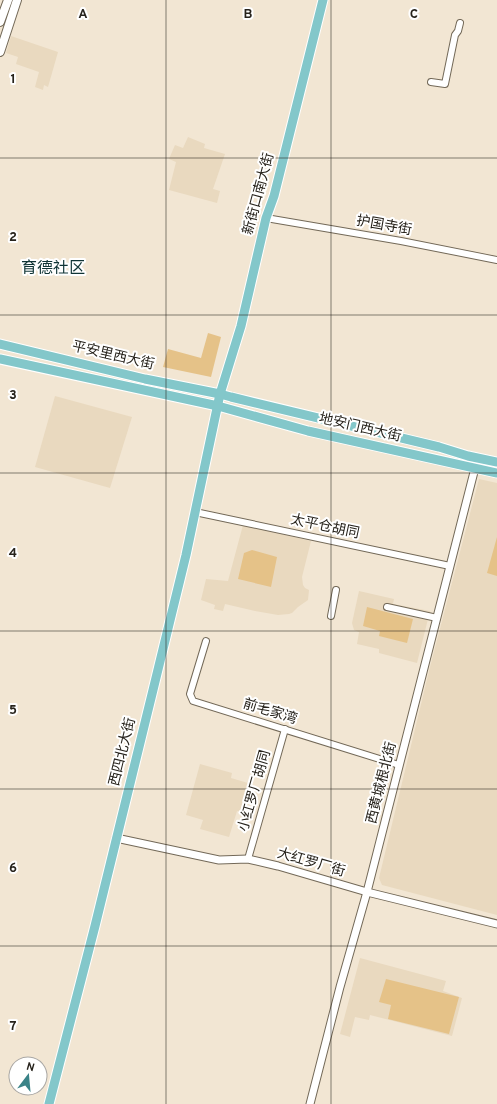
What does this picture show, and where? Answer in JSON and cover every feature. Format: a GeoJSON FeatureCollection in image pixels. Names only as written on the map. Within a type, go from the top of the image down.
{"type":"FeatureCollection","features":[{"type":"Feature","properties":{"kind":"main road"},"geometry":{"type":"LineString","coordinates":[[0,22],[8,0]]}},
{"type":"Feature","properties":{"kind":"main road"},"geometry":{"type":"LineString","coordinates":[[0,52],[17,0]]}},
{"type":"Feature","properties":{"kind":"main road","name":"新街口南大街"},"geometry":{"type":"LineString","coordinates":[[218,406],[220,394],[241,326],[266,218],[274,196],[323,0]]}},
{"type":"Feature","properties":{"kind":"main road","name":"平安里西大街"},"geometry":{"type":"LineString","coordinates":[[0,344],[145,379],[220,394]]}},
{"type":"Feature","properties":{"kind":"main road","name":"平安里西大街"},"geometry":{"type":"LineString","coordinates":[[0,359],[218,406]]}},
{"type":"Feature","properties":{"kind":"main road","name":"地安门西大街"},"geometry":{"type":"LineString","coordinates":[[220,394],[231,398],[497,462]]}},
{"type":"Feature","properties":{"kind":"main road","name":"地安门西大街"},"geometry":{"type":"LineString","coordinates":[[218,406],[308,431],[497,473]]}},
{"type":"Feature","properties":{"kind":"main road","name":"西四北大街"},"geometry":{"type":"LineString","coordinates":[[49,1104],[95,926],[153,690],[195,512],[218,406]]}},
{"type":"Feature","properties":{"kind":"street"},"geometry":{"type":"LineString","coordinates":[[431,82],[445,84],[455,35],[458,32],[460,23]]}},
{"type":"Feature","properties":{"kind":"street","name":"护国寺街"},"geometry":{"type":"LineString","coordinates":[[266,218],[401,241],[497,260]]}},
{"type":"Feature","properties":{"kind":"street"},"geometry":{"type":"LineString","coordinates":[[468,456],[475,468]]}},
{"type":"Feature","properties":{"kind":"street","name":"西黄城根北街"},"geometry":{"type":"LineString","coordinates":[[310,1104],[340,987],[368,892],[475,468]]}},
{"type":"Feature","properties":{"kind":"street","name":"太平仓胡同"},"geometry":{"type":"LineString","coordinates":[[195,512],[450,566]]}},
{"type":"Feature","properties":{"kind":"street"},"geometry":{"type":"LineString","coordinates":[[331,616],[336,590]]}},
{"type":"Feature","properties":{"kind":"street"},"geometry":{"type":"LineString","coordinates":[[387,607],[437,618]]}},
{"type":"Feature","properties":{"kind":"street","name":"前毛家湾"},"geometry":{"type":"LineString","coordinates":[[206,641],[190,694],[193,701],[400,765]]}},
{"type":"Feature","properties":{"kind":"street","name":"小红罗厂胡同"},"geometry":{"type":"LineString","coordinates":[[248,859],[285,730]]}},
{"type":"Feature","properties":{"kind":"street","name":"大红罗厂街"},"geometry":{"type":"LineString","coordinates":[[116,838],[219,860],[248,859],[278,866],[368,892],[497,924]]}},
{"type":"Feature","properties":{"kind":"shaded area"},"geometry":{"type":"Polygon","coordinates":[[[11,36],[58,52],[48,87],[44,85],[43,90],[35,87],[39,72],[16,64],[18,57],[6,53],[11,36]]]}},
{"type":"Feature","properties":{"kind":"shaded area"},"geometry":{"type":"Polygon","coordinates":[[[188,137],[205,144],[204,148],[225,154],[213,189],[220,191],[217,203],[169,190],[176,162],[169,159],[175,145],[183,148],[188,137]]]}},
{"type":"Feature","properties":{"kind":"shaded area"},"geometry":{"type":"Polygon","coordinates":[[[208,333],[221,337],[211,377],[163,367],[168,349],[201,358],[208,333]]]}},
{"type":"Feature","properties":{"kind":"shaded area"},"geometry":{"type":"Polygon","coordinates":[[[55,396],[132,417],[110,488],[35,467],[55,396]]]}},
{"type":"Feature","properties":{"kind":"shaded area"},"geometry":{"type":"Polygon","coordinates":[[[479,479],[497,483],[497,915],[382,885],[379,878],[430,667],[479,479]]]}},
{"type":"Feature","properties":{"kind":"shaded area"},"geometry":{"type":"Polygon","coordinates":[[[243,525],[311,541],[302,577],[303,585],[309,590],[308,600],[292,613],[278,615],[225,604],[223,611],[214,609],[215,605],[201,600],[206,579],[228,581],[243,525]]]}},
{"type":"Feature","properties":{"kind":"shaded area"},"geometry":{"type":"Polygon","coordinates":[[[497,537],[497,576],[487,573],[497,537]]]}},
{"type":"Feature","properties":{"kind":"shaded area"},"geometry":{"type":"Polygon","coordinates":[[[252,550],[277,557],[271,587],[238,579],[244,553],[252,550]]]}},
{"type":"Feature","properties":{"kind":"shaded area"},"geometry":{"type":"Polygon","coordinates":[[[359,591],[394,599],[393,604],[430,611],[417,663],[379,653],[379,649],[357,644],[359,632],[354,630],[352,623],[359,591]]]}},
{"type":"Feature","properties":{"kind":"shaded area"},"geometry":{"type":"Polygon","coordinates":[[[367,607],[413,619],[407,643],[379,636],[380,631],[363,626],[367,607]]]}},
{"type":"Feature","properties":{"kind":"shaded area"},"geometry":{"type":"Polygon","coordinates":[[[200,764],[232,773],[231,778],[248,783],[240,812],[237,811],[229,837],[200,829],[203,820],[186,815],[200,764]]]}},
{"type":"Feature","properties":{"kind":"shaded area"},"geometry":{"type":"Polygon","coordinates":[[[360,958],[446,981],[443,991],[462,998],[452,1036],[370,1015],[369,1020],[355,1017],[350,1037],[340,1034],[360,958]]]}},
{"type":"Feature","properties":{"kind":"shaded area"},"geometry":{"type":"Polygon","coordinates":[[[386,979],[459,997],[449,1034],[388,1019],[391,1005],[379,1002],[386,979]]]}},
{"type":"Feature","properties":{"kind":"district","name":"育德社区"},"geometry":{"type":"Point","coordinates":[53,269]}}]}
